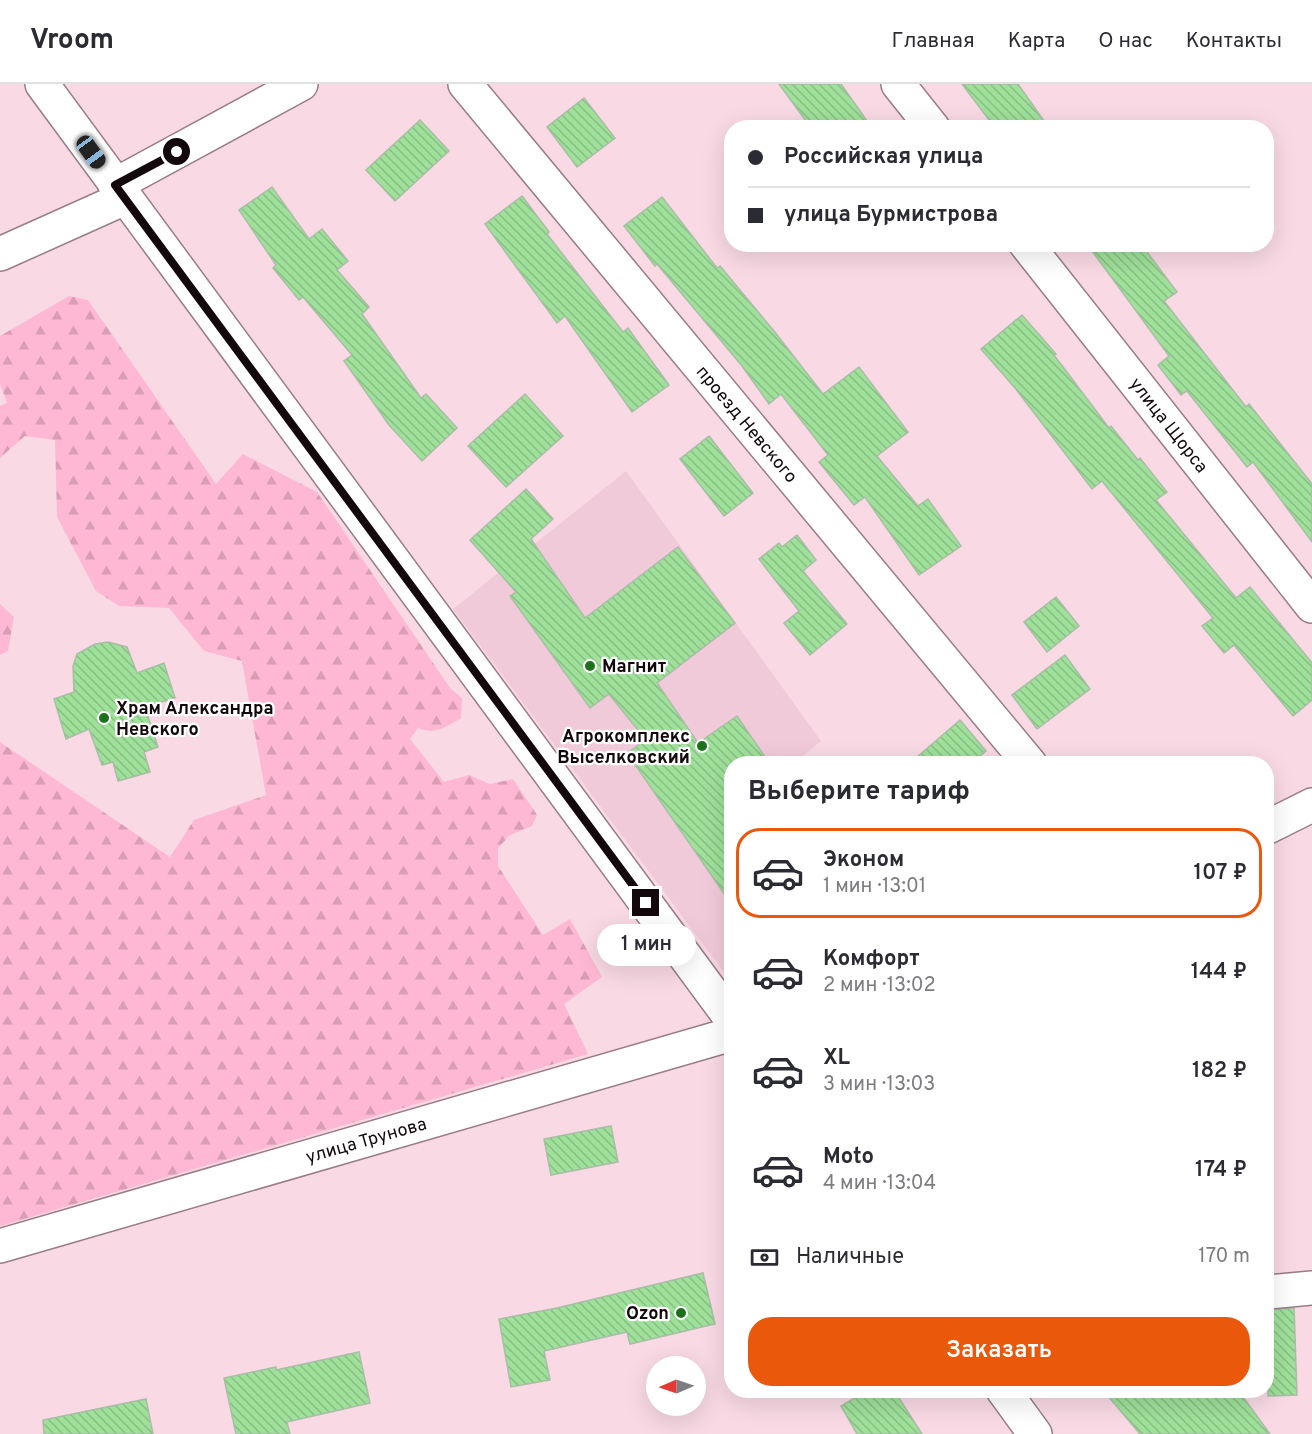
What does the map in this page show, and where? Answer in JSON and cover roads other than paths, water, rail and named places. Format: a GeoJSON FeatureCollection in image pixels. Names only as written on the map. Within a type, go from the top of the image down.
{"type":"FeatureCollection","features":[{"type":"Feature","properties":{"kind":"street"},"geometry":{"type":"LineString","coordinates":[[42,84],[724,1009]]}},
{"type":"Feature","properties":{"kind":"street"},"geometry":{"type":"LineString","coordinates":[[0,254],[120,192],[301,84]]}},
{"type":"Feature","properties":{"kind":"street","name":"проезд Невского"},"geometry":{"type":"LineString","coordinates":[[465,84],[1023,756]]}},
{"type":"Feature","properties":{"kind":"street"},"geometry":{"type":"LineString","coordinates":[[898,84],[927,120]]}},
{"type":"Feature","properties":{"kind":"street","name":"улица Щорса"},"geometry":{"type":"LineString","coordinates":[[1032,252],[1312,606]]}},
{"type":"Feature","properties":{"kind":"street"},"geometry":{"type":"LineString","coordinates":[[1274,824],[1312,805]]}},
{"type":"Feature","properties":{"kind":"street","name":"улица Трунова"},"geometry":{"type":"LineString","coordinates":[[0,1246],[724,1036]]}},
{"type":"Feature","properties":{"kind":"street"},"geometry":{"type":"LineString","coordinates":[[1274,1291],[1312,1288]]}},
{"type":"Feature","properties":{"kind":"street"},"geometry":{"type":"LineString","coordinates":[[1009,1398],[1035,1434]]}},
{"type":"Feature","properties":{"kind":"place","name":"Магнит"},"geometry":{"type":"Point","coordinates":[590,666]}},
{"type":"Feature","properties":{"kind":"place","name":"Храм Александра Невского"},"geometry":{"type":"Point","coordinates":[104,718]}},
{"type":"Feature","properties":{"kind":"place","name":"Агрокомплекс Выселковский"},"geometry":{"type":"Point","coordinates":[702,746]}},
{"type":"Feature","properties":{"kind":"place","name":"Ozon"},"geometry":{"type":"Point","coordinates":[681,1313]}}]}
